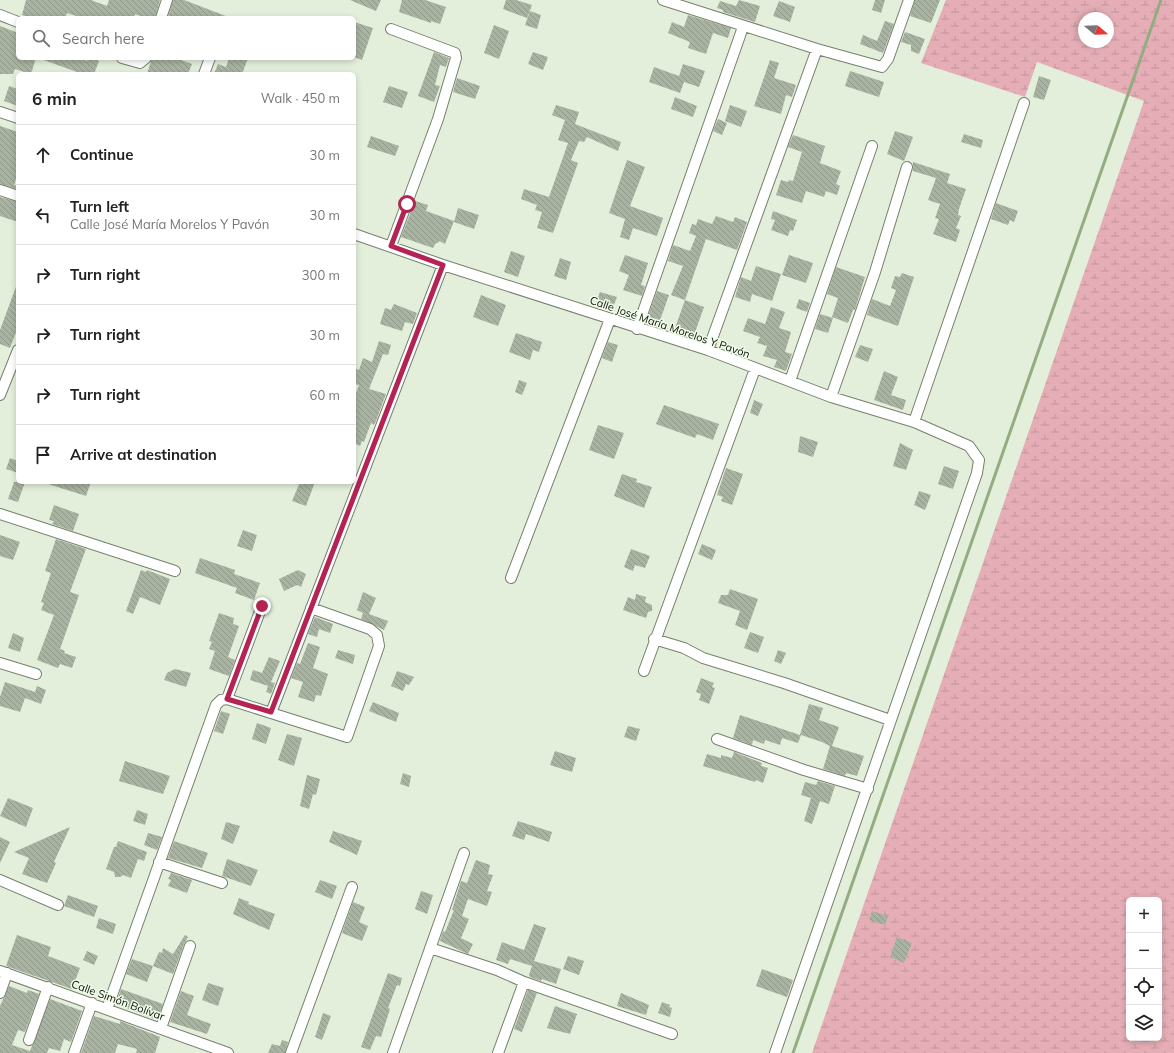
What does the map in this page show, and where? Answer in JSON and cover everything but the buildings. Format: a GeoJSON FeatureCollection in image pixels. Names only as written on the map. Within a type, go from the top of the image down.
{"type":"FeatureCollection","features":[{"type":"Feature","properties":{"kind":"street"},"geometry":{"type":"LineString","coordinates":[[162,16],[167,0]]}},
{"type":"Feature","properties":{"kind":"street"},"geometry":{"type":"LineString","coordinates":[[663,0],[743,27],[882,67],[888,59],[909,0]]}},
{"type":"Feature","properties":{"kind":"street"},"geometry":{"type":"LineString","coordinates":[[0,15],[16,21]]}},
{"type":"Feature","properties":{"kind":"street"},"geometry":{"type":"LineString","coordinates":[[637,328],[743,27]]}},
{"type":"Feature","properties":{"kind":"street"},"geometry":{"type":"LineString","coordinates":[[391,29],[455,53],[456,58],[438,119],[391,246]]}},
{"type":"Feature","properties":{"kind":"street"},"geometry":{"type":"LineString","coordinates":[[708,350],[817,49]]}},
{"type":"Feature","properties":{"kind":"street"},"geometry":{"type":"LineString","coordinates":[[128,60],[136,63],[145,60]]}},
{"type":"Feature","properties":{"kind":"street"},"geometry":{"type":"LineString","coordinates":[[205,72],[209,60]]}},
{"type":"Feature","properties":{"kind":"street"},"geometry":{"type":"LineString","coordinates":[[914,422],[1024,103]]}},
{"type":"Feature","properties":{"kind":"street"},"geometry":{"type":"LineString","coordinates":[[0,112],[16,117]]}},
{"type":"Feature","properties":{"kind":"street"},"geometry":{"type":"LineString","coordinates":[[790,381],[872,146]]}},
{"type":"Feature","properties":{"kind":"street"},"geometry":{"type":"LineString","coordinates":[[831,396],[876,272],[907,167]]}},
{"type":"Feature","properties":{"kind":"street"},"geometry":{"type":"LineString","coordinates":[[0,190],[16,195]]}},
{"type":"Feature","properties":{"kind":"street","name":"Calle José María Morelos Y Pavón"},"geometry":{"type":"LineString","coordinates":[[356,235],[443,265],[708,350],[755,369],[831,396],[914,422],[969,446],[974,451],[978,460],[977,473],[890,720]]}},
{"type":"Feature","properties":{"kind":"street"},"geometry":{"type":"LineString","coordinates":[[271,712],[443,265]]}},
{"type":"Feature","properties":{"kind":"street"},"geometry":{"type":"LineString","coordinates":[[511,578],[610,319]]}},
{"type":"Feature","properties":{"kind":"street"},"geometry":{"type":"LineString","coordinates":[[0,395],[16,355]]}},
{"type":"Feature","properties":{"kind":"street"},"geometry":{"type":"LineString","coordinates":[[644,671],[654,639],[755,369]]}},
{"type":"Feature","properties":{"kind":"street"},"geometry":{"type":"LineString","coordinates":[[0,514],[175,571]]}},
{"type":"Feature","properties":{"kind":"street"},"geometry":{"type":"LineString","coordinates":[[227,699],[262,606]]}},
{"type":"Feature","properties":{"kind":"street"},"geometry":{"type":"LineString","coordinates":[[107,1009],[216,705],[221,700],[227,699],[347,737],[378,646],[377,635],[370,629],[311,608]]}},
{"type":"Feature","properties":{"kind":"street"},"geometry":{"type":"LineString","coordinates":[[654,639],[684,648],[703,658],[784,683],[890,720],[868,789],[775,1053]]}},
{"type":"Feature","properties":{"kind":"street"},"geometry":{"type":"LineString","coordinates":[[0,663],[36,674]]}},
{"type":"Feature","properties":{"kind":"street"},"geometry":{"type":"LineString","coordinates":[[717,739],[804,770],[868,789]]}},
{"type":"Feature","properties":{"kind":"street"},"geometry":{"type":"LineString","coordinates":[[393,1053],[464,853]]}},
{"type":"Feature","properties":{"kind":"street"},"geometry":{"type":"LineString","coordinates":[[159,862],[222,883]]}},
{"type":"Feature","properties":{"kind":"street"},"geometry":{"type":"LineString","coordinates":[[0,880],[58,905]]}},
{"type":"Feature","properties":{"kind":"street"},"geometry":{"type":"LineString","coordinates":[[291,1053],[352,887]]}},
{"type":"Feature","properties":{"kind":"street"},"geometry":{"type":"LineString","coordinates":[[161,1028],[190,946]]}},
{"type":"Feature","properties":{"kind":"street"},"geometry":{"type":"LineString","coordinates":[[430,948],[497,970],[524,982],[672,1034]]}},
{"type":"Feature","properties":{"kind":"street"},"geometry":{"type":"LineString","coordinates":[[0,993],[4,972]]}},
{"type":"Feature","properties":{"kind":"street","name":"Calle Simón Bolívar"},"geometry":{"type":"LineString","coordinates":[[4,972],[228,1053]]}},
{"type":"Feature","properties":{"kind":"street"},"geometry":{"type":"LineString","coordinates":[[498,1053],[524,982]]}},
{"type":"Feature","properties":{"kind":"street"},"geometry":{"type":"LineString","coordinates":[[29,1040],[48,987]]}},
{"type":"Feature","properties":{"kind":"street"},"geometry":{"type":"LineString","coordinates":[[74,1053],[92,1003]]}},
{"type":"Feature","properties":{"kind":"green space"},"geometry":{"type":"Polygon","coordinates":[[[946,0],[1174,0],[1174,1053],[812,1053],[1144,101],[1037,62],[1025,97],[921,63],[946,0]]]}},
{"type":"Feature","properties":{"kind":"waterway"},"geometry":{"type":"LineString","coordinates":[[793,1053],[1161,0]]}},
{"type":"Feature","properties":{"kind":"route"},"geometry":{"type":"LineString","coordinates":[[262,606],[227,699],[271,712],[443,265],[391,246],[407,204]]}}]}
